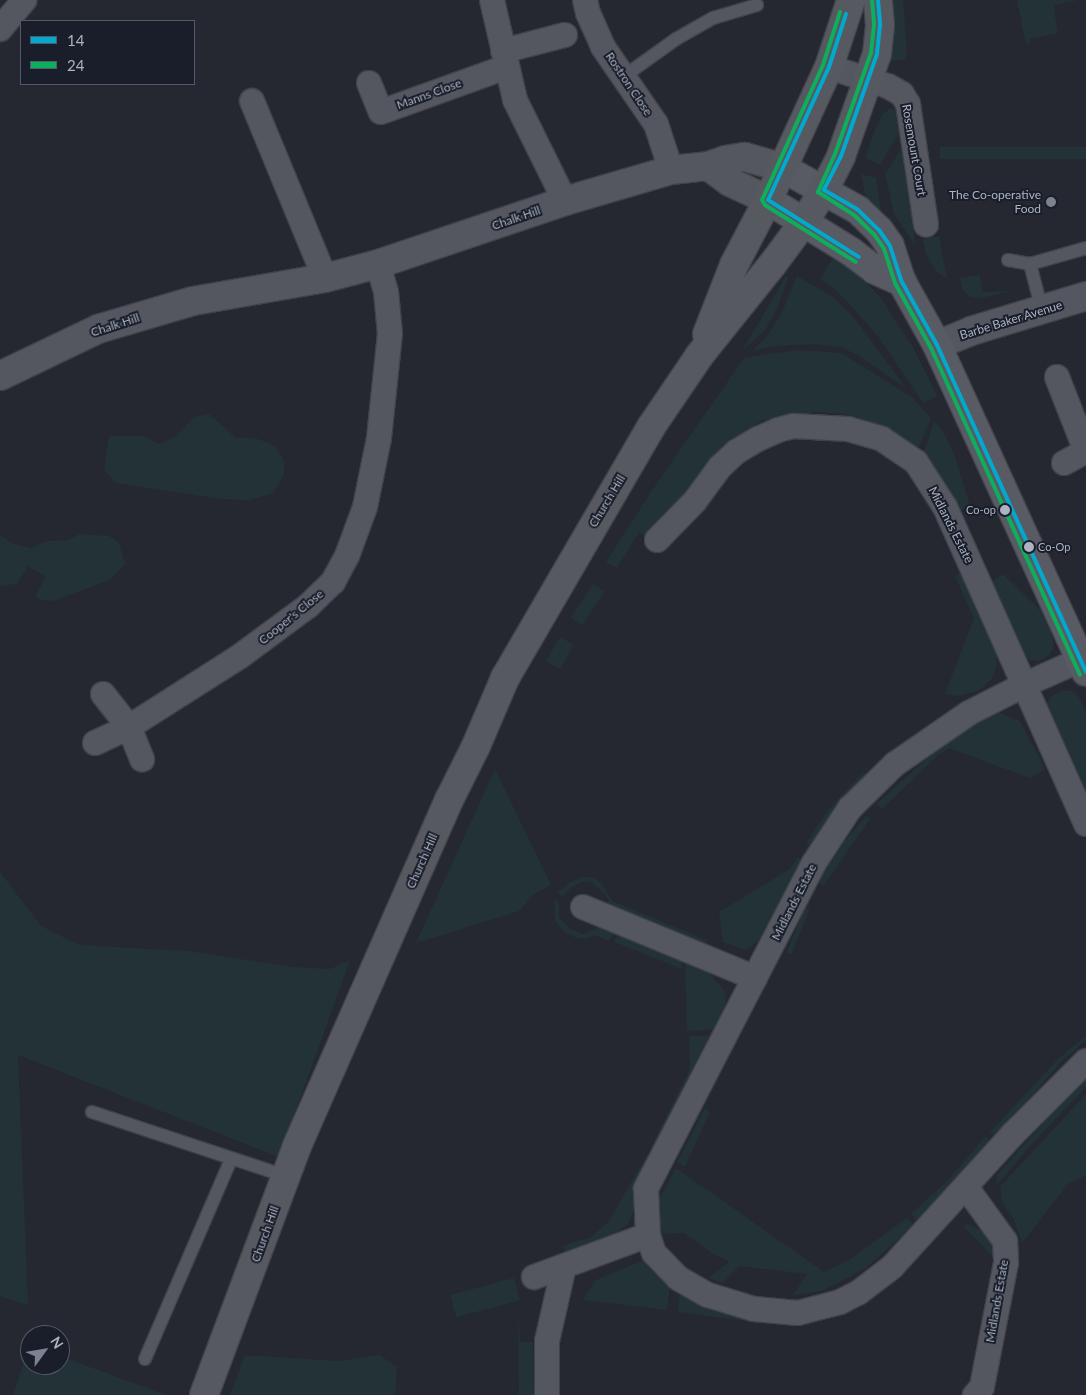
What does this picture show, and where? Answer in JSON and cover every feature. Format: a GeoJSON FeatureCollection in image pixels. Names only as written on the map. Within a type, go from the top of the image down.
{"type":"FeatureCollection","features":[{"type":"Feature","properties":{"kind":"main road","name":"Church Hill"},"geometry":{"type":"LineString","coordinates":[[699,356],[734,265],[768,200],[829,67],[851,0]]}},
{"type":"Feature","properties":{"kind":"main road","name":"Church Hill"},"geometry":{"type":"LineString","coordinates":[[204,1395],[286,1176],[343,1039],[505,678],[646,436],[699,356],[804,222],[824,190],[841,156],[870,80],[878,45],[880,25],[878,0]]}},
{"type":"Feature","properties":{"kind":"main road"},"geometry":{"type":"LineString","coordinates":[[783,168],[858,210],[879,230],[890,246],[902,282],[937,345],[1083,666]]}},
{"type":"Feature","properties":{"kind":"main road"},"geometry":{"type":"LineString","coordinates":[[768,200],[850,251],[874,270],[902,282]]}},
{"type":"Feature","properties":{"kind":"street"},"geometry":{"type":"LineString","coordinates":[[0,29],[24,0]]}},
{"type":"Feature","properties":{"kind":"street"},"geometry":{"type":"LineString","coordinates":[[492,0],[515,100],[565,201]]}},
{"type":"Feature","properties":{"kind":"street","name":"Rostron Close"},"geometry":{"type":"LineString","coordinates":[[585,0],[588,13],[604,47],[656,124],[670,170]]}},
{"type":"Feature","properties":{"kind":"street"},"geometry":{"type":"LineString","coordinates":[[505,59],[565,34]]}},
{"type":"Feature","properties":{"kind":"street","name":"Manns Close"},"geometry":{"type":"LineString","coordinates":[[369,83],[381,112],[505,59]]}},
{"type":"Feature","properties":{"kind":"street","name":"Rosemount Court"},"geometry":{"type":"LineString","coordinates":[[829,67],[888,86],[902,94],[908,104],[926,225]]}},
{"type":"Feature","properties":{"kind":"street"},"geometry":{"type":"LineString","coordinates":[[252,100],[325,278]]}},
{"type":"Feature","properties":{"kind":"street","name":"Chalk Hill"},"geometry":{"type":"LineString","coordinates":[[0,376],[107,327],[193,301],[325,278],[378,264],[565,201],[670,170],[708,166],[725,160],[745,157],[783,168]]}},
{"type":"Feature","properties":{"kind":"street"},"geometry":{"type":"LineString","coordinates":[[708,166],[730,182],[768,200]]}},
{"type":"Feature","properties":{"kind":"street","name":"Cooper's Close"},"geometry":{"type":"LineString","coordinates":[[95,743],[129,727],[274,633],[312,603],[333,582],[346,556],[365,507],[379,438],[390,334],[386,292],[378,264]]}},
{"type":"Feature","properties":{"kind":"street","name":"Barbe Baker Avenue"},"geometry":{"type":"LineString","coordinates":[[937,345],[971,331],[1086,296]]}},
{"type":"Feature","properties":{"kind":"street"},"geometry":{"type":"LineString","coordinates":[[1057,377],[1086,451],[1064,463]]}},
{"type":"Feature","properties":{"kind":"street","name":"Midlands Estate"},"geometry":{"type":"LineString","coordinates":[[657,540],[695,501],[720,466],[736,452],[778,430],[794,426],[848,429],[882,439],[916,462],[945,507],[1086,824]]}},
{"type":"Feature","properties":{"kind":"street","name":"Midlands Estate"},"geometry":{"type":"LineString","coordinates":[[1083,666],[1024,684],[968,713],[895,764],[850,808],[816,859],[646,1190],[648,1235],[654,1253],[678,1278],[708,1295],[754,1309],[798,1312],[840,1302],[858,1293],[892,1267],[1046,1100],[1086,1061]]}},
{"type":"Feature","properties":{"kind":"street"},"geometry":{"type":"LineString","coordinates":[[103,694],[129,727],[142,759]]}},
{"type":"Feature","properties":{"kind":"street"},"geometry":{"type":"LineString","coordinates":[[583,908],[755,978]]}},
{"type":"Feature","properties":{"kind":"street","name":"Midlands Estate"},"geometry":{"type":"LineString","coordinates":[[966,1187],[1005,1241],[1006,1263],[982,1387],[975,1395]]}},
{"type":"Feature","properties":{"kind":"street"},"geometry":{"type":"LineString","coordinates":[[534,1277],[648,1235]]}},
{"type":"Feature","properties":{"kind":"street"},"geometry":{"type":"LineString","coordinates":[[547,1395],[546,1341],[564,1266]]}},
{"type":"Feature","properties":{"kind":"lane"},"geometry":{"type":"LineString","coordinates":[[623,77],[676,39],[713,18],[757,6]]}},
{"type":"Feature","properties":{"kind":"lane"},"geometry":{"type":"LineString","coordinates":[[1008,260],[1030,264],[1086,248]]}},
{"type":"Feature","properties":{"kind":"lane"},"geometry":{"type":"LineString","coordinates":[[1030,264],[1042,310]]}},
{"type":"Feature","properties":{"kind":"lane"},"geometry":{"type":"LineString","coordinates":[[92,1112],[286,1176]]}},
{"type":"Feature","properties":{"kind":"lane"},"geometry":{"type":"LineString","coordinates":[[145,1359],[231,1159]]}},
{"type":"Feature","properties":{"kind":"shaded area"},"geometry":{"type":"Polygon","coordinates":[[[893,0],[903,0],[907,54],[904,60],[891,60],[889,57],[893,0]]]}},
{"type":"Feature","properties":{"kind":"shaded area"},"geometry":{"type":"Polygon","coordinates":[[[1017,0],[1078,0],[1053,5],[1058,33],[1029,39],[1030,43],[1026,44],[1017,0]]]}},
{"type":"Feature","properties":{"kind":"shaded area"},"geometry":{"type":"Polygon","coordinates":[[[889,109],[894,109],[898,114],[899,133],[880,165],[865,158],[876,127],[883,114],[889,109]]]}},
{"type":"Feature","properties":{"kind":"shaded area"},"geometry":{"type":"Polygon","coordinates":[[[940,147],[1086,147],[1086,159],[940,159],[940,147]]]}},
{"type":"Feature","properties":{"kind":"shaded area"},"geometry":{"type":"Polygon","coordinates":[[[901,149],[911,196],[915,245],[894,214],[885,174],[901,149]]]}},
{"type":"Feature","properties":{"kind":"shaded area"},"geometry":{"type":"Polygon","coordinates":[[[861,174],[876,178],[882,217],[873,209],[865,193],[861,174]]]}},
{"type":"Feature","properties":{"kind":"shaded area"},"geometry":{"type":"Polygon","coordinates":[[[939,236],[947,279],[937,272],[927,257],[923,239],[939,236]]]}},
{"type":"Feature","properties":{"kind":"shaded area"},"geometry":{"type":"Polygon","coordinates":[[[834,257],[849,265],[881,298],[914,349],[937,396],[923,403],[880,339],[837,291],[820,279],[834,257]]]}},
{"type":"Feature","properties":{"kind":"shaded area"},"geometry":{"type":"Polygon","coordinates":[[[980,275],[982,292],[1012,291],[982,298],[970,297],[962,289],[960,278],[980,275]]]}},
{"type":"Feature","properties":{"kind":"shaded area"},"geometry":{"type":"Polygon","coordinates":[[[786,276],[788,278],[776,311],[765,330],[742,351],[786,276]]]}},
{"type":"Feature","properties":{"kind":"shaded area"},"geometry":{"type":"Polygon","coordinates":[[[797,276],[834,298],[852,315],[906,388],[856,354],[840,347],[814,344],[774,346],[752,351],[769,334],[783,310],[797,276]]]}},
{"type":"Feature","properties":{"kind":"shaded area"},"geometry":{"type":"Polygon","coordinates":[[[798,350],[841,353],[913,398],[931,418],[917,453],[877,426],[845,414],[816,412],[764,420],[750,427],[732,442],[651,539],[639,532],[617,568],[606,562],[651,492],[744,358],[798,350]]]}},
{"type":"Feature","properties":{"kind":"shaded area"},"geometry":{"type":"Polygon","coordinates":[[[209,414],[235,437],[258,439],[275,446],[284,460],[284,474],[273,493],[250,500],[221,499],[116,483],[104,470],[109,436],[143,436],[160,444],[176,436],[194,417],[209,414]]]}},
{"type":"Feature","properties":{"kind":"shaded area"},"geometry":{"type":"Polygon","coordinates":[[[934,421],[944,433],[954,454],[970,506],[960,511],[948,488],[923,456],[934,421]]]}},
{"type":"Feature","properties":{"kind":"shaded area"},"geometry":{"type":"Polygon","coordinates":[[[80,534],[109,536],[119,543],[125,564],[109,580],[53,601],[43,600],[35,597],[46,577],[28,566],[17,584],[0,586],[0,535],[13,544],[31,548],[48,541],[68,540],[80,534]]]}},
{"type":"Feature","properties":{"kind":"shaded area"},"geometry":{"type":"Polygon","coordinates":[[[961,573],[997,655],[996,668],[991,680],[978,691],[960,696],[945,694],[974,618],[955,576],[961,573]]]}},
{"type":"Feature","properties":{"kind":"shaded area"},"geometry":{"type":"Polygon","coordinates":[[[1003,574],[1041,611],[1049,626],[1053,639],[1053,649],[1048,656],[1039,661],[1029,660],[1021,655],[989,583],[1003,574]]]}},
{"type":"Feature","properties":{"kind":"shaded area"},"geometry":{"type":"Polygon","coordinates":[[[593,584],[605,592],[582,625],[571,617],[593,584]]]}},
{"type":"Feature","properties":{"kind":"shaded area"},"geometry":{"type":"Polygon","coordinates":[[[560,637],[574,645],[560,669],[546,661],[560,637]]]}},
{"type":"Feature","properties":{"kind":"shaded area"},"geometry":{"type":"Polygon","coordinates":[[[1063,691],[1072,691],[1079,697],[1086,712],[1086,799],[1046,713],[1047,702],[1053,695],[1063,691]]]}},
{"type":"Feature","properties":{"kind":"shaded area"},"geometry":{"type":"Polygon","coordinates":[[[997,712],[1020,721],[1045,769],[1030,778],[949,748],[937,756],[882,809],[876,804],[945,743],[997,712]]]}},
{"type":"Feature","properties":{"kind":"shaded area"},"geometry":{"type":"Polygon","coordinates":[[[495,769],[551,885],[534,894],[519,911],[416,943],[495,769]]]}},
{"type":"Feature","properties":{"kind":"shaded area"},"geometry":{"type":"Polygon","coordinates":[[[863,772],[868,776],[834,813],[810,846],[806,843],[829,809],[863,772]]]}},
{"type":"Feature","properties":{"kind":"shaded area"},"geometry":{"type":"Polygon","coordinates":[[[866,816],[870,819],[823,886],[818,882],[844,842],[866,816]]]}},
{"type":"Feature","properties":{"kind":"shaded area"},"geometry":{"type":"Polygon","coordinates":[[[798,857],[802,860],[758,941],[746,950],[723,942],[719,912],[790,869],[798,857]]]}},
{"type":"Feature","properties":{"kind":"shaded area"},"geometry":{"type":"Polygon","coordinates":[[[0,872],[41,926],[79,945],[188,951],[293,967],[330,969],[350,960],[279,1157],[18,1055],[28,1305],[0,1296],[0,872]]]}},
{"type":"Feature","properties":{"kind":"shaded area"},"geometry":{"type":"Polygon","coordinates":[[[582,877],[592,877],[602,884],[612,901],[706,940],[706,947],[612,908],[604,893],[591,882],[584,881],[573,886],[563,896],[557,893],[569,883],[582,877]]]}},
{"type":"Feature","properties":{"kind":"shaded area"},"geometry":{"type":"Polygon","coordinates":[[[554,899],[559,903],[559,917],[570,929],[583,934],[602,926],[614,931],[609,941],[595,935],[588,938],[577,938],[565,933],[555,921],[554,899]]]}},
{"type":"Feature","properties":{"kind":"shaded area"},"geometry":{"type":"Polygon","coordinates":[[[805,907],[810,909],[791,954],[787,952],[805,907]]]}},
{"type":"Feature","properties":{"kind":"shaded area"},"geometry":{"type":"Polygon","coordinates":[[[618,933],[681,959],[682,969],[614,942],[618,933]]]}},
{"type":"Feature","properties":{"kind":"shaded area"},"geometry":{"type":"Polygon","coordinates":[[[685,961],[708,971],[724,990],[726,1002],[719,1029],[687,1031],[685,961]]]}},
{"type":"Feature","properties":{"kind":"shaded area"},"geometry":{"type":"Polygon","coordinates":[[[714,1035],[658,1150],[651,1147],[690,1069],[689,1036],[714,1035]]]}},
{"type":"Feature","properties":{"kind":"shaded area"},"geometry":{"type":"Polygon","coordinates":[[[1086,1036],[1086,1040],[1060,1063],[996,1137],[990,1132],[1057,1060],[1086,1036]]]}},
{"type":"Feature","properties":{"kind":"shaded area"},"geometry":{"type":"Polygon","coordinates":[[[1086,1075],[1086,1087],[1031,1145],[996,1186],[997,1175],[1086,1075]]]}},
{"type":"Feature","properties":{"kind":"shaded area"},"geometry":{"type":"Polygon","coordinates":[[[1086,1094],[1086,1175],[1068,1184],[1022,1243],[1014,1219],[1003,1204],[1000,1187],[1086,1094]]]}},
{"type":"Feature","properties":{"kind":"shaded area"},"geometry":{"type":"Polygon","coordinates":[[[705,1108],[710,1112],[685,1167],[677,1162],[705,1108]]]}},
{"type":"Feature","properties":{"kind":"shaded area"},"geometry":{"type":"Polygon","coordinates":[[[986,1136],[990,1141],[918,1222],[911,1214],[949,1179],[986,1136]]]}},
{"type":"Feature","properties":{"kind":"shaded area"},"geometry":{"type":"Polygon","coordinates":[[[648,1153],[654,1156],[635,1199],[633,1213],[627,1225],[613,1235],[565,1252],[563,1246],[591,1237],[609,1221],[648,1153]]]}},
{"type":"Feature","properties":{"kind":"shaded area"},"geometry":{"type":"Polygon","coordinates":[[[676,1168],[824,1272],[849,1260],[907,1218],[914,1225],[866,1268],[822,1291],[793,1295],[807,1274],[739,1266],[722,1283],[708,1278],[730,1262],[713,1254],[684,1233],[659,1234],[658,1206],[660,1198],[676,1168]]]}},
{"type":"Feature","properties":{"kind":"shaded area"},"geometry":{"type":"Polygon","coordinates":[[[967,1224],[985,1231],[992,1238],[1000,1264],[963,1226],[967,1224]]]}},
{"type":"Feature","properties":{"kind":"shaded area"},"geometry":{"type":"Polygon","coordinates":[[[642,1261],[670,1286],[667,1310],[583,1300],[596,1280],[642,1261]]]}},
{"type":"Feature","properties":{"kind":"shaded area"},"geometry":{"type":"Polygon","coordinates":[[[514,1278],[520,1300],[456,1317],[450,1295],[514,1278]]]}},
{"type":"Feature","properties":{"kind":"shaded area"},"geometry":{"type":"Polygon","coordinates":[[[680,1291],[761,1317],[761,1323],[678,1312],[680,1291]]]}},
{"type":"Feature","properties":{"kind":"shaded area"},"geometry":{"type":"Polygon","coordinates":[[[518,1310],[520,1342],[533,1342],[534,1395],[519,1395],[518,1310]]]}},
{"type":"Feature","properties":{"kind":"shaded area"},"geometry":{"type":"Polygon","coordinates":[[[245,1355],[338,1361],[380,1355],[397,1367],[395,1395],[230,1395],[245,1355]]]}},
{"type":"Feature","properties":{"kind":"shaded area"},"geometry":{"type":"Polygon","coordinates":[[[70,1360],[166,1395],[13,1395],[20,1374],[70,1375],[70,1360]]]}},
{"type":"Feature","properties":{"kind":"transit line","name":"24"},"geometry":{"type":"LineString","coordinates":[[872,0],[874,25],[871,53],[835,154],[818,192],[854,215],[874,234],[884,249],[896,285],[931,348],[1080,675]]}},
{"type":"Feature","properties":{"kind":"transit line","name":"14"},"geometry":{"type":"LineString","coordinates":[[878,0],[880,25],[877,54],[841,156],[824,190],[858,210],[879,230],[890,246],[902,282],[937,345],[1086,672]]}},
{"type":"Feature","properties":{"kind":"transit line","name":"24"},"geometry":{"type":"LineString","coordinates":[[840,12],[823,65],[762,200],[765,205],[856,262]]}},
{"type":"Feature","properties":{"kind":"transit line","name":"14"},"geometry":{"type":"LineString","coordinates":[[846,14],[829,67],[768,200],[859,257]]}},
{"type":"Feature","properties":{"kind":"place","name":"The Co-operative Food"},"geometry":{"type":"Point","coordinates":[1051,202]}},
{"type":"Feature","properties":{"kind":"place","name":"Co-op"},"geometry":{"type":"Point","coordinates":[1005,510]}},
{"type":"Feature","properties":{"kind":"place","name":"Co-Op"},"geometry":{"type":"Point","coordinates":[1029,547]}}]}
